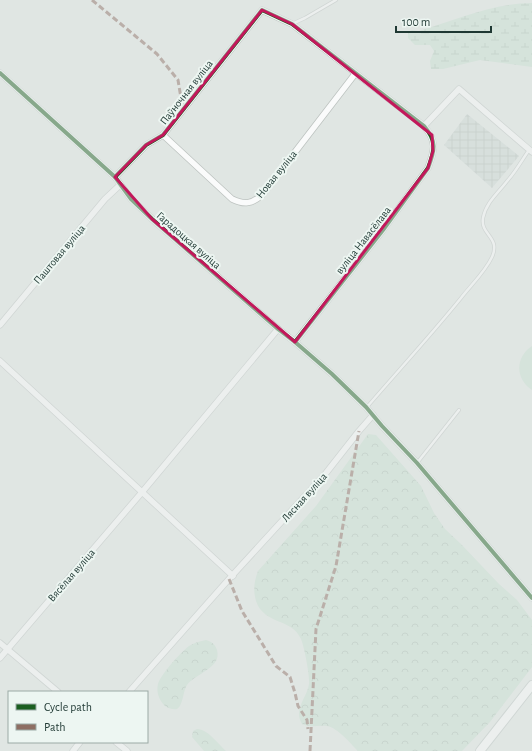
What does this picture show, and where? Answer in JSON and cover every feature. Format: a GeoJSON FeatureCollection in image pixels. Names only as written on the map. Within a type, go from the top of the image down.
{"type":"FeatureCollection","features":[{"type":"Feature","properties":{"kind":"street","name":"Паўночная вуліца"},"geometry":{"type":"LineString","coordinates":[[115,177],[146,145],[163,135],[262,10],[292,24]]}},
{"type":"Feature","properties":{"kind":"street"},"geometry":{"type":"LineString","coordinates":[[292,24],[424,126],[459,89],[531,151]]}},
{"type":"Feature","properties":{"kind":"street","name":"Гарадоцкая вуліца"},"geometry":{"type":"LineString","coordinates":[[0,73],[115,177],[120,185],[152,219],[296,342],[366,407],[532,598]]}},
{"type":"Feature","properties":{"kind":"street","name":"Новая вуліца"},"geometry":{"type":"LineString","coordinates":[[163,135],[232,199],[245,204],[256,200],[262,195],[355,74]]}},
{"type":"Feature","properties":{"kind":"street","name":"вуліца Навасёлава"},"geometry":{"type":"LineString","coordinates":[[296,342],[383,230],[428,168],[432,159],[433,143],[432,135],[424,126]]}},
{"type":"Feature","properties":{"kind":"street","name":"Паштовая вуліца"},"geometry":{"type":"LineString","coordinates":[[0,325],[105,199],[120,185]]}},
{"type":"Feature","properties":{"kind":"street","name":"Вясёлая вуліца"},"geometry":{"type":"LineString","coordinates":[[0,658],[278,328]]}},
{"type":"Feature","properties":{"kind":"street"},"geometry":{"type":"LineString","coordinates":[[0,361],[233,576]]}},
{"type":"Feature","properties":{"kind":"street","name":"Лясная вуліца"},"geometry":{"type":"LineString","coordinates":[[130,691],[326,473],[373,415]]}},
{"type":"Feature","properties":{"kind":"street"},"geometry":{"type":"LineString","coordinates":[[0,643],[57,691]]}},
{"type":"Feature","properties":{"kind":"street"},"geometry":{"type":"LineString","coordinates":[[480,751],[532,685]]}},
{"type":"Feature","properties":{"kind":"street"},"geometry":{"type":"LineString","coordinates":[[73,751],[79,743]]}},
{"type":"Feature","properties":{"kind":"street"},"geometry":{"type":"LineString","coordinates":[[117,743],[126,751]]}},
{"type":"Feature","properties":{"kind":"lane"},"geometry":{"type":"LineString","coordinates":[[292,24],[336,0]]}},
{"type":"Feature","properties":{"kind":"lane"},"geometry":{"type":"LineString","coordinates":[[366,407],[440,324],[492,258],[494,244],[483,224],[486,208],[531,151]]}},
{"type":"Feature","properties":{"kind":"lane"},"geometry":{"type":"LineString","coordinates":[[416,463],[459,410]]}},
{"type":"Feature","properties":{"kind":"highlighted area"},"geometry":{"type":"Polygon","coordinates":[[[262,10],[292,24],[432,135],[433,151],[428,168],[295,342],[152,219],[115,177],[146,145],[163,135],[262,10]]]}},
{"type":"Feature","properties":{"kind":"shaded area"},"geometry":{"type":"Polygon","coordinates":[[[467,114],[519,156],[492,188],[444,145],[467,114]]]}},
{"type":"Feature","properties":{"kind":"green space"},"geometry":{"type":"Polygon","coordinates":[[[532,3],[532,67],[480,60],[443,69],[431,69],[430,61],[434,51],[430,45],[415,45],[408,38],[408,32],[412,30],[419,31],[489,9],[532,3]]]}},
{"type":"Feature","properties":{"kind":"green space"},"geometry":{"type":"Polygon","coordinates":[[[532,346],[532,390],[522,380],[519,368],[522,356],[532,346]]]}},
{"type":"Feature","properties":{"kind":"green space"},"geometry":{"type":"Polygon","coordinates":[[[368,434],[376,435],[421,486],[434,513],[445,529],[499,584],[517,600],[532,620],[532,667],[490,722],[462,751],[358,751],[344,736],[331,727],[308,726],[302,724],[299,713],[301,704],[308,689],[309,680],[304,648],[301,639],[297,632],[265,614],[260,609],[256,601],[254,586],[258,571],[316,506],[368,434]]]}},
{"type":"Feature","properties":{"kind":"green space"},"geometry":{"type":"Polygon","coordinates":[[[206,640],[213,644],[217,650],[218,656],[216,661],[212,666],[187,685],[182,702],[177,709],[166,707],[158,696],[157,687],[160,680],[185,649],[193,644],[206,640]]]}},
{"type":"Feature","properties":{"kind":"green space"},"geometry":{"type":"Polygon","coordinates":[[[197,729],[205,731],[209,734],[226,751],[204,751],[192,737],[193,731],[197,729]]]}},
{"type":"Feature","properties":{"kind":"marked path"},"geometry":{"type":"LineString","coordinates":[[92,0],[157,54],[178,80],[183,110]]}},
{"type":"Feature","properties":{"kind":"marked path"},"geometry":{"type":"LineString","coordinates":[[310,751],[316,629],[336,566],[359,431]]}},
{"type":"Feature","properties":{"kind":"marked path"},"geometry":{"type":"LineString","coordinates":[[229,579],[242,611],[276,666],[290,677],[298,706],[307,720],[308,729]]}},
{"type":"Feature","properties":{"kind":"cycle path"},"geometry":{"type":"LineString","coordinates":[[115,177],[146,145],[163,135],[262,10],[292,24],[424,126],[431,136],[434,146],[428,168],[383,230],[295,342]]}},
{"type":"Feature","properties":{"kind":"cycle path"},"geometry":{"type":"LineString","coordinates":[[0,73],[115,177],[131,199],[152,219],[332,374],[366,407],[417,463],[532,598]]}}]}
